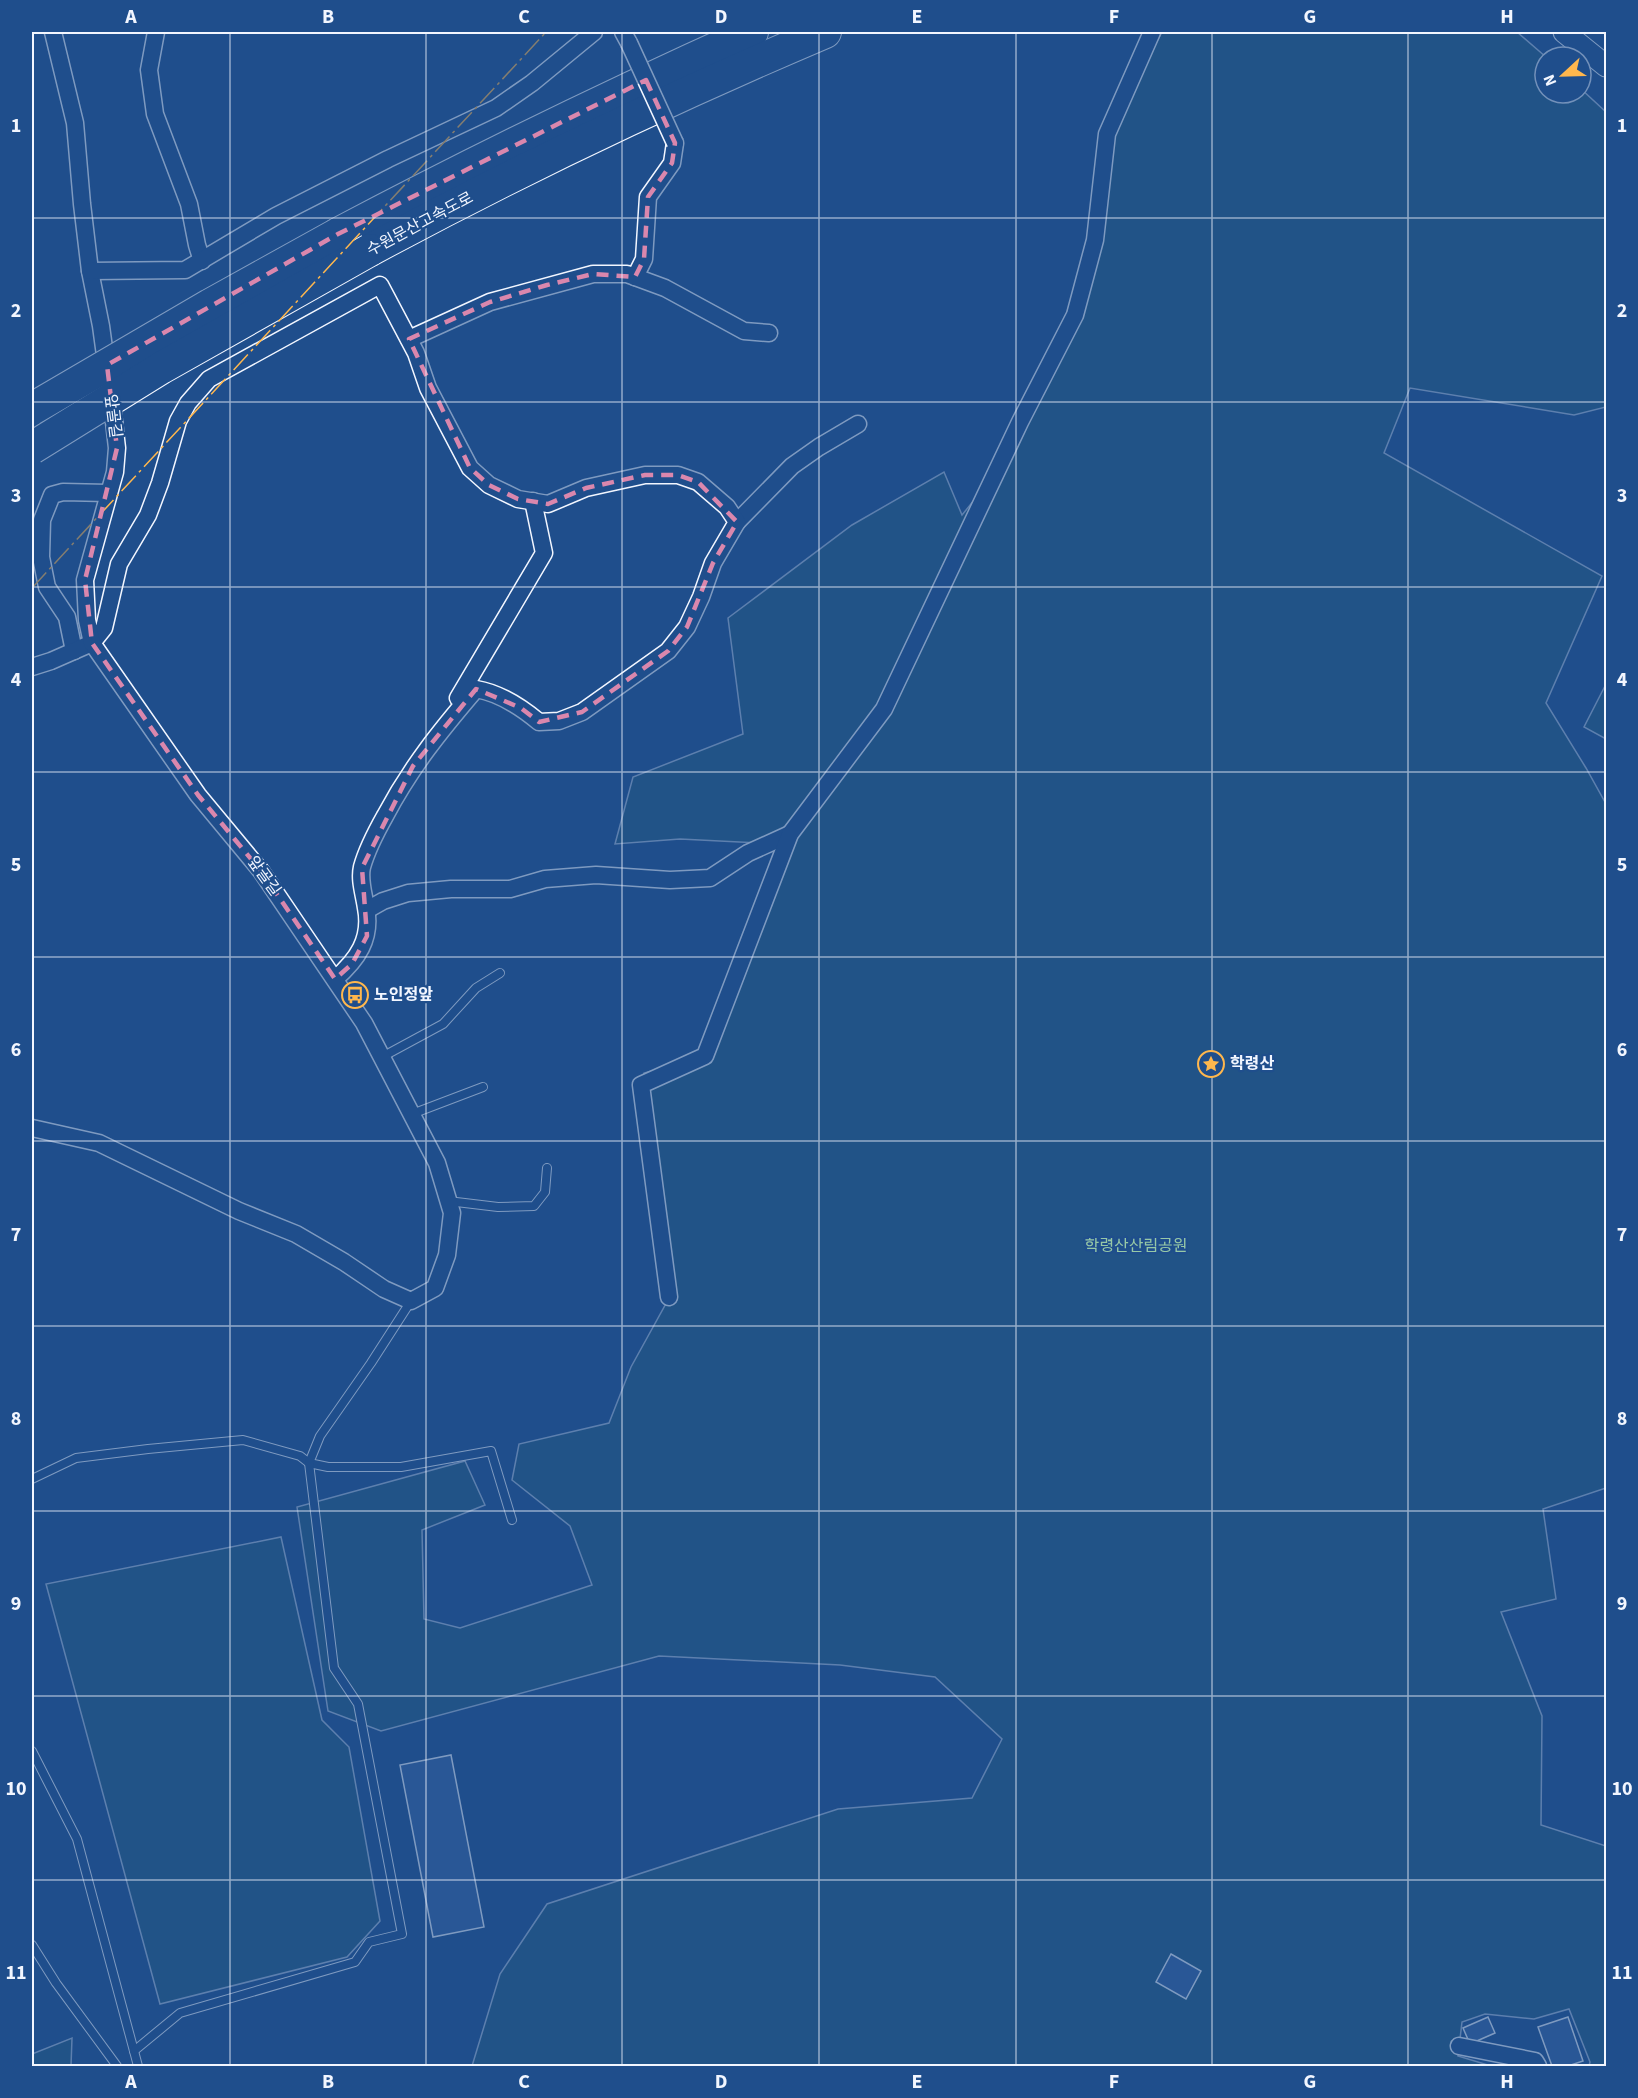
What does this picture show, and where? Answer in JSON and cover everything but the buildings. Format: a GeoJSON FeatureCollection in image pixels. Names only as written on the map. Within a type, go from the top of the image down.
{"type":"FeatureCollection","features":[{"type":"Feature","properties":{"kind":"highway","name":"수원문산고속도로"},"geometry":{"type":"LineString","coordinates":[[32,409],[210,305],[476,161],[595,103],[752,32]]}},
{"type":"Feature","properties":{"kind":"highway","name":"수원문산고속도로"},"geometry":{"type":"LineString","coordinates":[[32,448],[161,368],[465,199],[585,139],[825,32]]}},
{"type":"Feature","properties":{"kind":"street","name":"앞골길"},"geometry":{"type":"LineString","coordinates":[[53,32],[75,123],[90,271],[101,326],[117,448],[115,472],[85,580],[87,620],[92,644],[198,795],[261,871],[335,979],[364,1023],[437,1163],[452,1213],[447,1255],[435,1288],[411,1301]]}},
{"type":"Feature","properties":{"kind":"street"},"geometry":{"type":"LineString","coordinates":[[156,32],[149,70],[155,114],[189,204],[202,261]]}},
{"type":"Feature","properties":{"kind":"street"},"geometry":{"type":"LineString","coordinates":[[90,271],[185,270],[276,216],[388,159],[496,108],[532,83],[594,32]]}},
{"type":"Feature","properties":{"kind":"street"},"geometry":{"type":"LineString","coordinates":[[669,1298],[641,1085],[705,1056],[790,834],[884,709],[1020,422],[1075,315],[1095,240],[1107,134],[1152,32]]}},
{"type":"Feature","properties":{"kind":"street"},"geometry":{"type":"LineString","coordinates":[[1564,32],[1606,66]]}},
{"type":"Feature","properties":{"kind":"street"},"geometry":{"type":"LineString","coordinates":[[626,37],[675,143],[672,163],[648,197],[644,259],[635,277]]}},
{"type":"Feature","properties":{"kind":"street"},"geometry":{"type":"LineString","coordinates":[[409,339],[490,302],[593,274],[627,274],[665,288],[744,331],[769,333]]}},
{"type":"Feature","properties":{"kind":"street"},"geometry":{"type":"LineString","coordinates":[[32,667],[92,644],[104,628],[119,564],[147,515],[160,483],[178,421],[188,403],[209,379],[380,285],[409,339],[429,387],[470,468],[489,485],[518,499],[548,504],[586,488],[645,475],[678,475],[698,482],[727,507],[737,522]]}},
{"type":"Feature","properties":{"kind":"street"},"geometry":{"type":"LineString","coordinates":[[335,979],[352,964],[367,936],[367,910],[362,887],[362,868],[372,843],[413,766],[436,735],[476,689],[488,691],[521,708],[540,722],[559,721],[582,712],[668,651],[687,627],[713,563],[737,522],[792,466],[858,424]]}},
{"type":"Feature","properties":{"kind":"street"},"geometry":{"type":"LineString","coordinates":[[74,651],[67,617],[47,587],[41,557],[42,519],[52,495],[63,492],[108,494]]}},
{"type":"Feature","properties":{"kind":"street"},"geometry":{"type":"LineString","coordinates":[[436,735],[544,553],[533,501]]}},
{"type":"Feature","properties":{"kind":"street"},"geometry":{"type":"LineString","coordinates":[[367,910],[383,901],[408,893],[451,889],[510,889],[545,879],[596,875],[670,880],[710,878],[748,853],[790,834]]}},
{"type":"Feature","properties":{"kind":"street"},"geometry":{"type":"LineString","coordinates":[[32,1128],[99,1143],[238,1211],[296,1234],[384,1289],[411,1301]]}},
{"type":"Feature","properties":{"kind":"street"},"geometry":{"type":"LineString","coordinates":[[1459,2046],[1535,2061],[1538,2067]]}},
{"type":"Feature","properties":{"kind":"lane"},"geometry":{"type":"LineString","coordinates":[[382,1058],[443,1024],[476,988],[500,973]]}},
{"type":"Feature","properties":{"kind":"lane"},"geometry":{"type":"LineString","coordinates":[[412,1114],[483,1087]]}},
{"type":"Feature","properties":{"kind":"lane"},"geometry":{"type":"LineString","coordinates":[[448,1201],[498,1207],[534,1206],[545,1192],[548,1168]]}},
{"type":"Feature","properties":{"kind":"lane"},"geometry":{"type":"LineString","coordinates":[[134,2051],[180,2013],[355,1962],[369,1942],[402,1934],[358,1704],[334,1668],[309,1463],[320,1436],[411,1301]]}},
{"type":"Feature","properties":{"kind":"lane"},"geometry":{"type":"LineString","coordinates":[[32,1479],[76,1458],[243,1440],[300,1456],[309,1463],[328,1467],[401,1467],[491,1451],[512,1520]]}},
{"type":"Feature","properties":{"kind":"lane"},"geometry":{"type":"LineString","coordinates":[[32,1751],[77,1839],[138,2067]]}},
{"type":"Feature","properties":{"kind":"lane"},"geometry":{"type":"LineString","coordinates":[[32,1945],[56,1983],[117,2067]]}},
{"type":"Feature","properties":{"kind":"highlighted area"},"geometry":{"type":"Polygon","coordinates":[[[646,80],[675,143],[672,163],[648,197],[644,259],[635,277],[593,274],[547,285],[490,302],[409,339],[470,468],[489,485],[518,499],[548,504],[586,488],[645,475],[678,475],[698,482],[737,522],[713,563],[687,627],[668,651],[582,712],[539,722],[521,708],[476,689],[413,766],[362,868],[367,936],[352,964],[335,979],[261,871],[198,795],[92,643],[85,580],[117,448],[107,365],[338,234],[646,80]]]}},
{"type":"Feature","properties":{"kind":"green space","name":"학령산산림공원"},"geometry":{"type":"Polygon","coordinates":[[[1162,32],[1517,32],[1533,46],[1533,105],[1593,105],[1593,100],[1606,112],[1606,407],[1574,415],[1410,388],[1384,453],[1602,576],[1546,703],[1606,804],[1606,1488],[1543,1509],[1556,1599],[1501,1612],[1542,1716],[1541,1825],[1606,1846],[1606,2066],[1589,2066],[1590,2062],[1569,2009],[1534,2019],[1485,2014],[1462,2022],[1458,2056],[1491,2066],[472,2066],[500,1974],[547,1904],[838,1809],[972,1798],[1002,1739],[935,1677],[840,1665],[659,1656],[381,1731],[328,1711],[297,1507],[465,1461],[485,1505],[422,1530],[424,1619],[460,1628],[592,1585],[570,1526],[512,1480],[519,1444],[609,1423],[631,1367],[669,1298],[641,1085],[644,1073],[705,1056],[779,844],[680,839],[615,844],[633,777],[743,734],[728,618],[852,525],[944,472],[962,515],[988,483],[1090,286],[1107,134],[1162,32]]]}},
{"type":"Feature","properties":{"kind":"green space"},"geometry":{"type":"Polygon","coordinates":[[[1606,684],[1606,739],[1584,727],[1606,684]]]}},
{"type":"Feature","properties":{"kind":"green space"},"geometry":{"type":"Polygon","coordinates":[[[281,1537],[322,1720],[349,1747],[380,1921],[347,1957],[160,2004],[46,1584],[281,1537]]]}},
{"type":"Feature","properties":{"kind":"green space"},"geometry":{"type":"Polygon","coordinates":[[[72,2038],[71,2066],[32,2066],[32,2054],[72,2038]]]}},
{"type":"Feature","properties":{"kind":"power"},"geometry":{"type":"LineString","coordinates":[[32,588],[546,32]]}},
{"type":"Feature","properties":{"kind":"place","name":"노인정앞"},"geometry":{"type":"Point","coordinates":[355,995]}},
{"type":"Feature","properties":{"kind":"place","name":"학령산"},"geometry":{"type":"Point","coordinates":[1211,1064]}}]}
